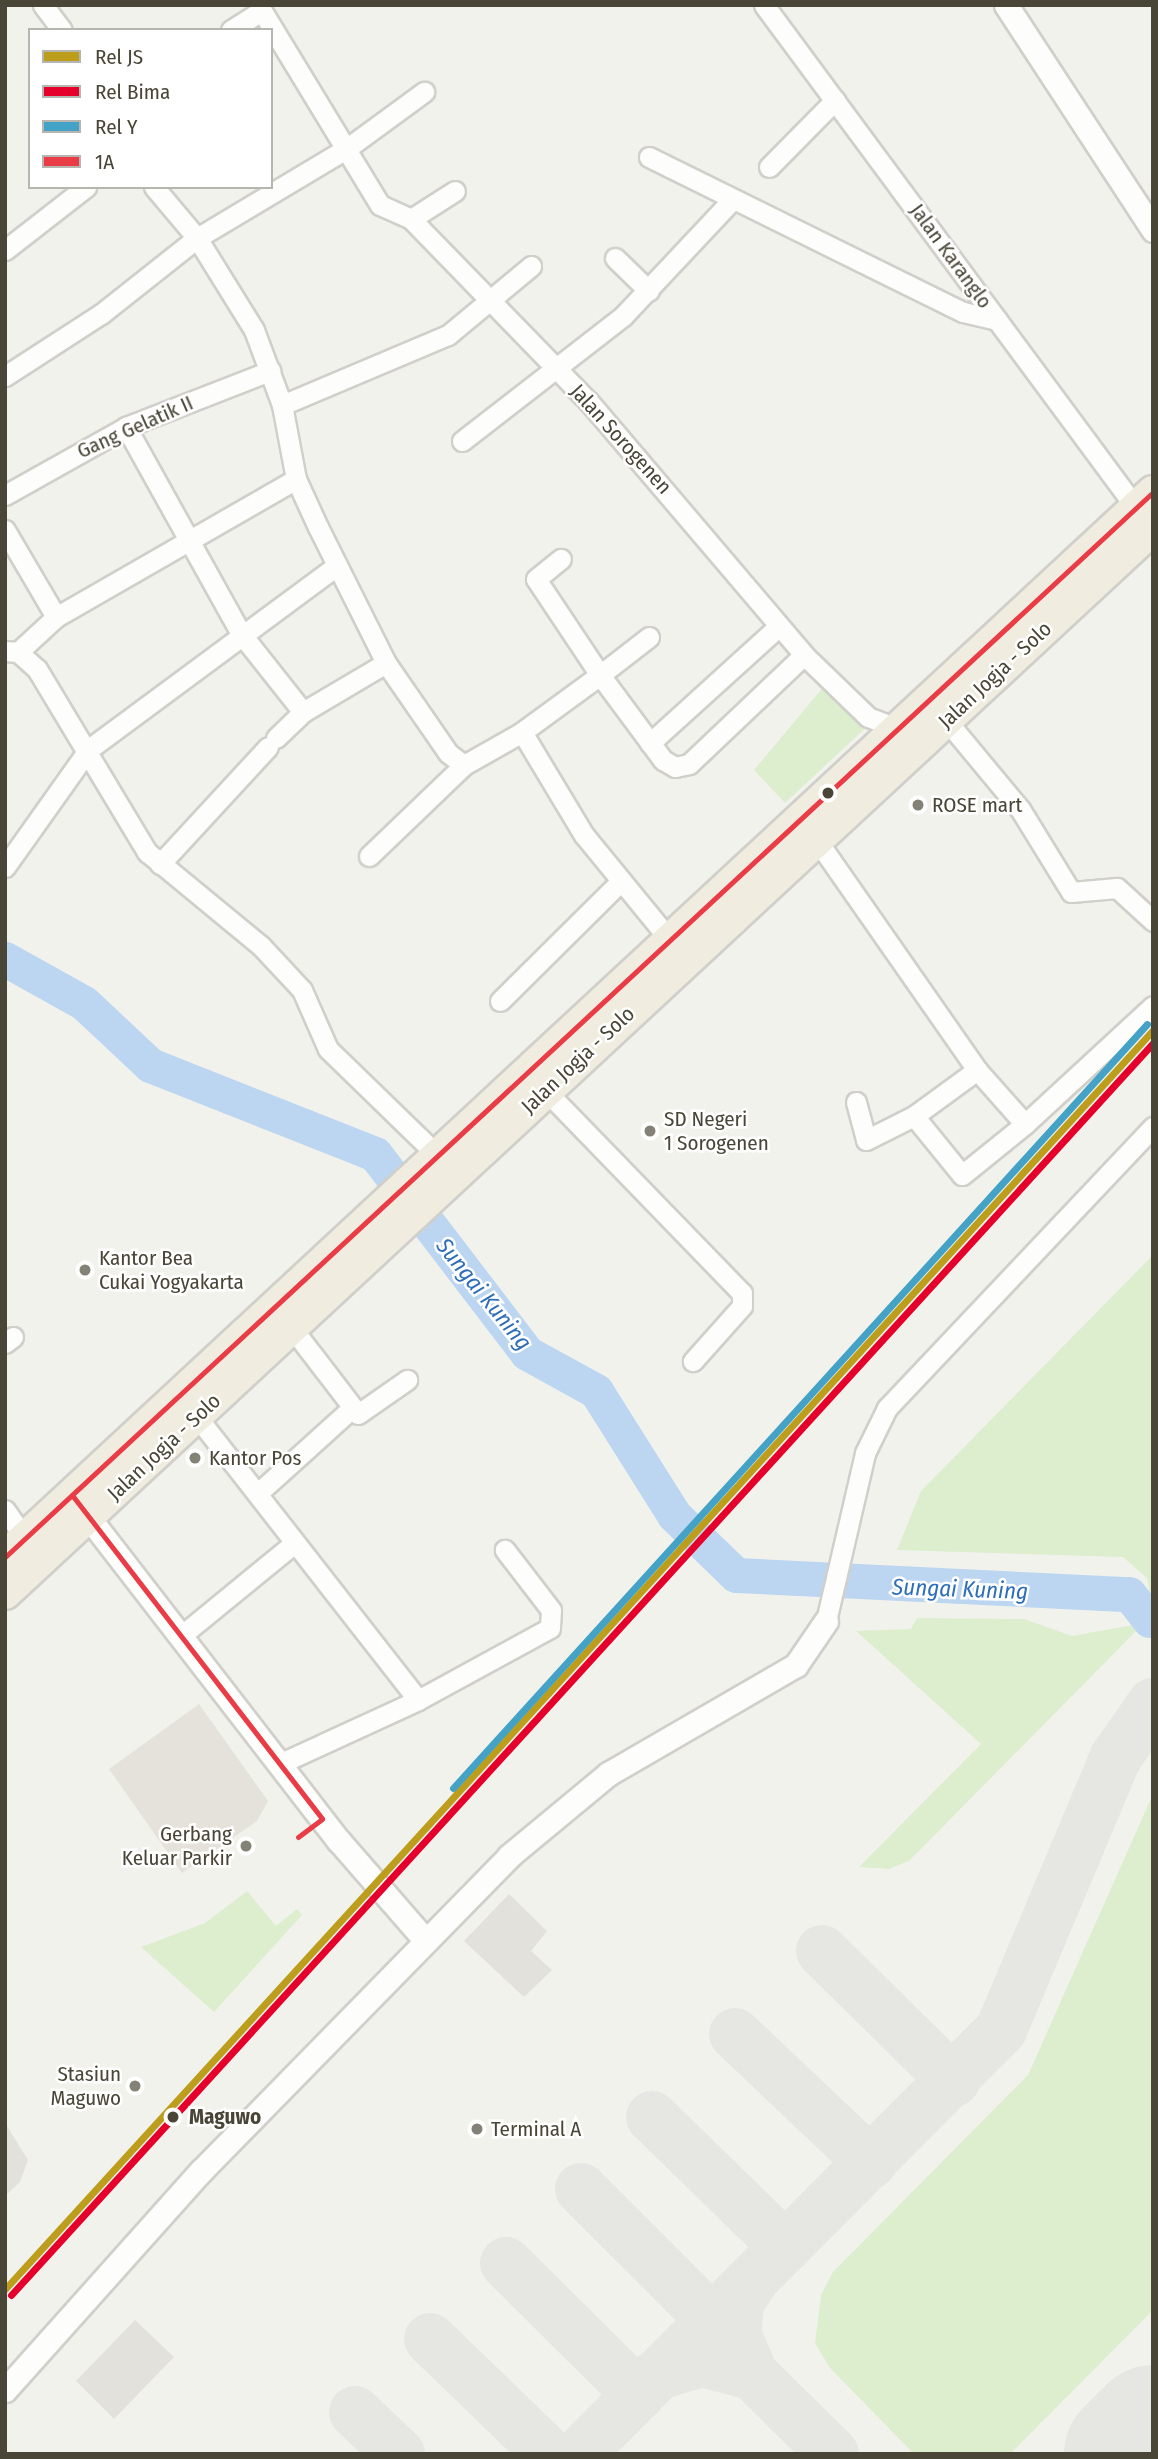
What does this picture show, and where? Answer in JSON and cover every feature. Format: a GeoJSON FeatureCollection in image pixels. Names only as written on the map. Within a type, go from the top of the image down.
{"type":"FeatureCollection","features":[{"type":"Feature","properties":{"kind":"highway","name":"Jalan Jogja - Solo"},"geometry":{"type":"LineString","coordinates":[[435,1171],[545,1090],[946,720],[1147,509]]}},
{"type":"Feature","properties":{"kind":"highway","name":"Jalan Jogja - Solo"},"geometry":{"type":"LineString","coordinates":[[5,1593],[83,1504],[365,1242],[668,939],[897,729],[1147,509]]}},
{"type":"Feature","properties":{"kind":"highway","name":"Jalan Jogja - Solo"},"geometry":{"type":"LineString","coordinates":[[15,1548],[83,1504],[197,1417],[292,1328],[365,1242]]}},
{"type":"Feature","properties":{"kind":"street"},"geometry":{"type":"LineString","coordinates":[[43,5],[60,28]]}},
{"type":"Feature","properties":{"kind":"street","name":"Jalan Karanglo"},"geometry":{"type":"LineString","coordinates":[[764,5],[996,319],[1147,509]]}},
{"type":"Feature","properties":{"kind":"street"},"geometry":{"type":"LineString","coordinates":[[1006,5],[1153,230]]}},
{"type":"Feature","properties":{"kind":"street"},"geometry":{"type":"LineString","coordinates":[[234,28],[259,8]]}},
{"type":"Feature","properties":{"kind":"street","name":"Jalan Sorogenen"},"geometry":{"type":"LineString","coordinates":[[259,8],[271,28]]}},
{"type":"Feature","properties":{"kind":"street","name":"Jalan Sorogenen"},"geometry":{"type":"LineString","coordinates":[[273,31],[380,205],[411,219],[556,369],[664,492],[679,500],[718,558],[804,655],[868,717],[897,729]]}},
{"type":"Feature","properties":{"kind":"street"},"geometry":{"type":"LineString","coordinates":[[5,376],[102,314],[197,239],[346,149],[424,92]]}},
{"type":"Feature","properties":{"kind":"street"},"geometry":{"type":"LineString","coordinates":[[769,167],[835,100]]}},
{"type":"Feature","properties":{"kind":"street"},"geometry":{"type":"LineString","coordinates":[[649,157],[731,201],[963,312],[996,319]]}},
{"type":"Feature","properties":{"kind":"street"},"geometry":{"type":"LineString","coordinates":[[5,250],[83,189]]}},
{"type":"Feature","properties":{"kind":"street"},"geometry":{"type":"LineString","coordinates":[[156,189],[197,239],[254,330],[282,405],[296,479],[336,566],[386,663],[448,753],[464,765]]}},
{"type":"Feature","properties":{"kind":"street"},"geometry":{"type":"LineString","coordinates":[[411,219],[455,191]]}},
{"type":"Feature","properties":{"kind":"street"},"geometry":{"type":"LineString","coordinates":[[462,441],[556,369],[649,291],[731,201]]}},
{"type":"Feature","properties":{"kind":"street"},"geometry":{"type":"LineString","coordinates":[[615,258],[649,291]]}},
{"type":"Feature","properties":{"kind":"street"},"geometry":{"type":"LineString","coordinates":[[282,405],[448,335],[491,302],[531,266]]}},
{"type":"Feature","properties":{"kind":"street","name":"Gang Gelatik II"},"geometry":{"type":"LineString","coordinates":[[5,495],[126,427],[270,371]]}},
{"type":"Feature","properties":{"kind":"street"},"geometry":{"type":"LineString","coordinates":[[126,427],[185,539],[243,635],[303,712]]}},
{"type":"Feature","properties":{"kind":"street"},"geometry":{"type":"LineString","coordinates":[[296,479],[185,539],[56,617],[12,652],[37,669],[89,750],[137,836],[160,864],[261,946],[302,990],[328,1049],[435,1171]]}},
{"type":"Feature","properties":{"kind":"street"},"geometry":{"type":"LineString","coordinates":[[5,530],[56,617]]}},
{"type":"Feature","properties":{"kind":"street"},"geometry":{"type":"LineString","coordinates":[[561,559],[536,581],[600,675],[650,743],[670,765],[689,764],[804,655]]}},
{"type":"Feature","properties":{"kind":"street"},"geometry":{"type":"LineString","coordinates":[[5,867],[89,750],[336,566]]}},
{"type":"Feature","properties":{"kind":"street"},"geometry":{"type":"LineString","coordinates":[[650,743],[779,626]]}},
{"type":"Feature","properties":{"kind":"street"},"geometry":{"type":"LineString","coordinates":[[369,856],[464,765],[522,732],[649,637]]}},
{"type":"Feature","properties":{"kind":"street"},"geometry":{"type":"LineString","coordinates":[[160,864],[303,712],[386,663]]}},
{"type":"Feature","properties":{"kind":"street"},"geometry":{"type":"LineString","coordinates":[[946,720],[1020,810],[1071,892],[1117,888],[1153,921]]}},
{"type":"Feature","properties":{"kind":"street"},"geometry":{"type":"LineString","coordinates":[[522,732],[620,882],[668,939]]}},
{"type":"Feature","properties":{"kind":"street"},"geometry":{"type":"LineString","coordinates":[[816,839],[977,1070],[1025,1124]]}},
{"type":"Feature","properties":{"kind":"street"},"geometry":{"type":"LineString","coordinates":[[500,1001],[620,882]]}},
{"type":"Feature","properties":{"kind":"street"},"geometry":{"type":"LineString","coordinates":[[914,1116],[962,1175],[1025,1124],[1153,1006]]}},
{"type":"Feature","properties":{"kind":"street"},"geometry":{"type":"LineString","coordinates":[[856,1102],[866,1140],[914,1116],[977,1070]]}},
{"type":"Feature","properties":{"kind":"street"},"geometry":{"type":"LineString","coordinates":[[545,1090],[742,1293],[742,1306],[693,1361]]}},
{"type":"Feature","properties":{"kind":"street"},"geometry":{"type":"LineString","coordinates":[[5,2390],[201,2171],[444,1921],[581,1793],[796,1665],[826,1621],[865,1453],[887,1408],[1153,1127]]}},
{"type":"Feature","properties":{"kind":"street"},"geometry":{"type":"LineString","coordinates":[[292,1328],[351,1409],[366,1414],[407,1380]]}},
{"type":"Feature","properties":{"kind":"street"},"geometry":{"type":"LineString","coordinates":[[258,1493],[351,1409]]}},
{"type":"Feature","properties":{"kind":"street"},"geometry":{"type":"LineString","coordinates":[[197,1417],[258,1493],[293,1544],[418,1700]]}},
{"type":"Feature","properties":{"kind":"street"},"geometry":{"type":"LineString","coordinates":[[83,1504],[279,1764],[422,1943]]}},
{"type":"Feature","properties":{"kind":"street"},"geometry":{"type":"LineString","coordinates":[[5,1510],[15,1548]]}},
{"type":"Feature","properties":{"kind":"street"},"geometry":{"type":"LineString","coordinates":[[182,1635],[293,1544]]}},
{"type":"Feature","properties":{"kind":"street"},"geometry":{"type":"LineString","coordinates":[[279,1764],[418,1700],[554,1623],[551,1610],[505,1550]]}},
{"type":"Feature","properties":{"kind":"street"},"geometry":{"type":"LineString","coordinates":[[403,1919],[444,1921]]}},
{"type":"Feature","properties":{"kind":"street"},"geometry":{"type":"LineString","coordinates":[[403,1919],[407,1942],[403,1963]]}},
{"type":"Feature","properties":{"kind":"shaded area"},"geometry":{"type":"Polygon","coordinates":[[[199,1704],[268,1801],[257,1821],[182,1873],[109,1769],[199,1704]]]}},
{"type":"Feature","properties":{"kind":"shaded area"},"geometry":{"type":"Polygon","coordinates":[[[509,1894],[547,1931],[531,1951],[552,1970],[524,1997],[464,1941],[509,1894]]]}},
{"type":"Feature","properties":{"kind":"shaded area"},"geometry":{"type":"Polygon","coordinates":[[[5,2123],[28,2160],[20,2182],[5,2196],[5,2123]]]}},
{"type":"Feature","properties":{"kind":"shaded area"},"geometry":{"type":"Polygon","coordinates":[[[135,2320],[174,2357],[114,2419],[76,2381],[135,2320]]]}},
{"type":"Feature","properties":{"kind":"green space"},"geometry":{"type":"Polygon","coordinates":[[[831,678],[875,719],[785,803],[754,770],[831,678]]]}},
{"type":"Feature","properties":{"kind":"green space"},"geometry":{"type":"Polygon","coordinates":[[[1153,1255],[1153,1613],[1147,1578],[1123,1557],[897,1550],[921,1491],[1153,1255]]]}},
{"type":"Feature","properties":{"kind":"green space"},"geometry":{"type":"Polygon","coordinates":[[[917,1618],[1024,1619],[1072,1636],[1144,1623],[909,1861],[889,1869],[859,1867],[981,1744],[856,1631],[911,1629],[917,1618]]]}},
{"type":"Feature","properties":{"kind":"green space"},"geometry":{"type":"Polygon","coordinates":[[[1153,1794],[1153,2310],[1010,2454],[914,2454],[830,2368],[815,2343],[821,2295],[833,2272],[1028,2075],[1153,1794]]]}},
{"type":"Feature","properties":{"kind":"green space"},"geometry":{"type":"Polygon","coordinates":[[[247,1891],[276,1926],[297,1909],[302,1915],[214,2012],[141,1947],[205,1923],[247,1891]]]}},
{"type":"Feature","properties":{"kind":"waterway","name":"Sungai Kuning"},"geometry":{"type":"LineString","coordinates":[[5,959],[84,1003],[150,1065],[375,1154],[527,1353],[596,1391],[674,1515],[736,1575],[1129,1594],[1149,1620]]}},
{"type":"Feature","properties":{"kind":"taxiway"},"geometry":{"type":"LineString","coordinates":[[579,2454],[1001,2030],[1116,1757],[1153,1704]]}},
{"type":"Feature","properties":{"kind":"taxiway"},"geometry":{"type":"LineString","coordinates":[[822,1951],[954,2081]]}},
{"type":"Feature","properties":{"kind":"taxiway"},"geometry":{"type":"LineString","coordinates":[[735,2034],[871,2163]]}},
{"type":"Feature","properties":{"kind":"taxiway"},"geometry":{"type":"LineString","coordinates":[[652,2117],[785,2247]]}},
{"type":"Feature","properties":{"kind":"taxiway"},"geometry":{"type":"LineString","coordinates":[[581,2189],[712,2320]]}},
{"type":"Feature","properties":{"kind":"taxiway"},"geometry":{"type":"LineString","coordinates":[[506,2263],[639,2395]]}},
{"type":"Feature","properties":{"kind":"taxiway"},"geometry":{"type":"LineString","coordinates":[[658,2374],[702,2361],[752,2374],[735,2333],[738,2302],[752,2281]]}},
{"type":"Feature","properties":{"kind":"taxiway"},"geometry":{"type":"LineString","coordinates":[[430,2339],[549,2454]]}},
{"type":"Feature","properties":{"kind":"taxiway"},"geometry":{"type":"LineString","coordinates":[[752,2374],[833,2454]]}},
{"type":"Feature","properties":{"kind":"taxiway"},"geometry":{"type":"LineString","coordinates":[[355,2412],[399,2454]]}},
{"type":"Feature","properties":{"kind":"taxiway"},"geometry":{"type":"LineString","coordinates":[[1136,2454],[1141,2441]]}},
{"type":"Feature","properties":{"kind":"runway"},"geometry":{"type":"LineString","coordinates":[[1129,2454],[1153,2430]]}},
{"type":"Feature","properties":{"kind":"rail line","name":"Y"},"geometry":{"type":"LineString","coordinates":[[453,1788],[1147,1024]]}},
{"type":"Feature","properties":{"kind":"rail line","name":"JS"},"geometry":{"type":"LineString","coordinates":[[5,2289],[1153,1030]]}},
{"type":"Feature","properties":{"kind":"rail line","name":"Bima"},"geometry":{"type":"LineString","coordinates":[[11,2295],[1153,1043]]}},
{"type":"Feature","properties":{"kind":"transit line","name":"1A"},"geometry":{"type":"LineString","coordinates":[[5,1557],[1153,492]]}},
{"type":"Feature","properties":{"kind":"transit line","name":"1A"},"geometry":{"type":"LineString","coordinates":[[72,1495],[322,1819],[298,1837]]}},
{"type":"Feature","properties":{"kind":"place","name":"ROSE mart"},"geometry":{"type":"Point","coordinates":[918,805]}},
{"type":"Feature","properties":{"kind":"place","name":"SD Negeri 1 Sorogenen"},"geometry":{"type":"Point","coordinates":[650,1131]}},
{"type":"Feature","properties":{"kind":"place","name":"Kantor Bea Cukai Yogyakarta"},"geometry":{"type":"Point","coordinates":[85,1270]}},
{"type":"Feature","properties":{"kind":"place","name":"Kantor Pos"},"geometry":{"type":"Point","coordinates":[195,1458]}},
{"type":"Feature","properties":{"kind":"place","name":"Gerbang Keluar Parkir"},"geometry":{"type":"Point","coordinates":[246,1846]}},
{"type":"Feature","properties":{"kind":"place","name":"Stasiun Maguwo"},"geometry":{"type":"Point","coordinates":[135,2086]}},
{"type":"Feature","properties":{"kind":"place","name":"Maguwo"},"geometry":{"type":"Point","coordinates":[173,2117]}},
{"type":"Feature","properties":{"kind":"place","name":"Terminal A"},"geometry":{"type":"Point","coordinates":[477,2129]}}]}
